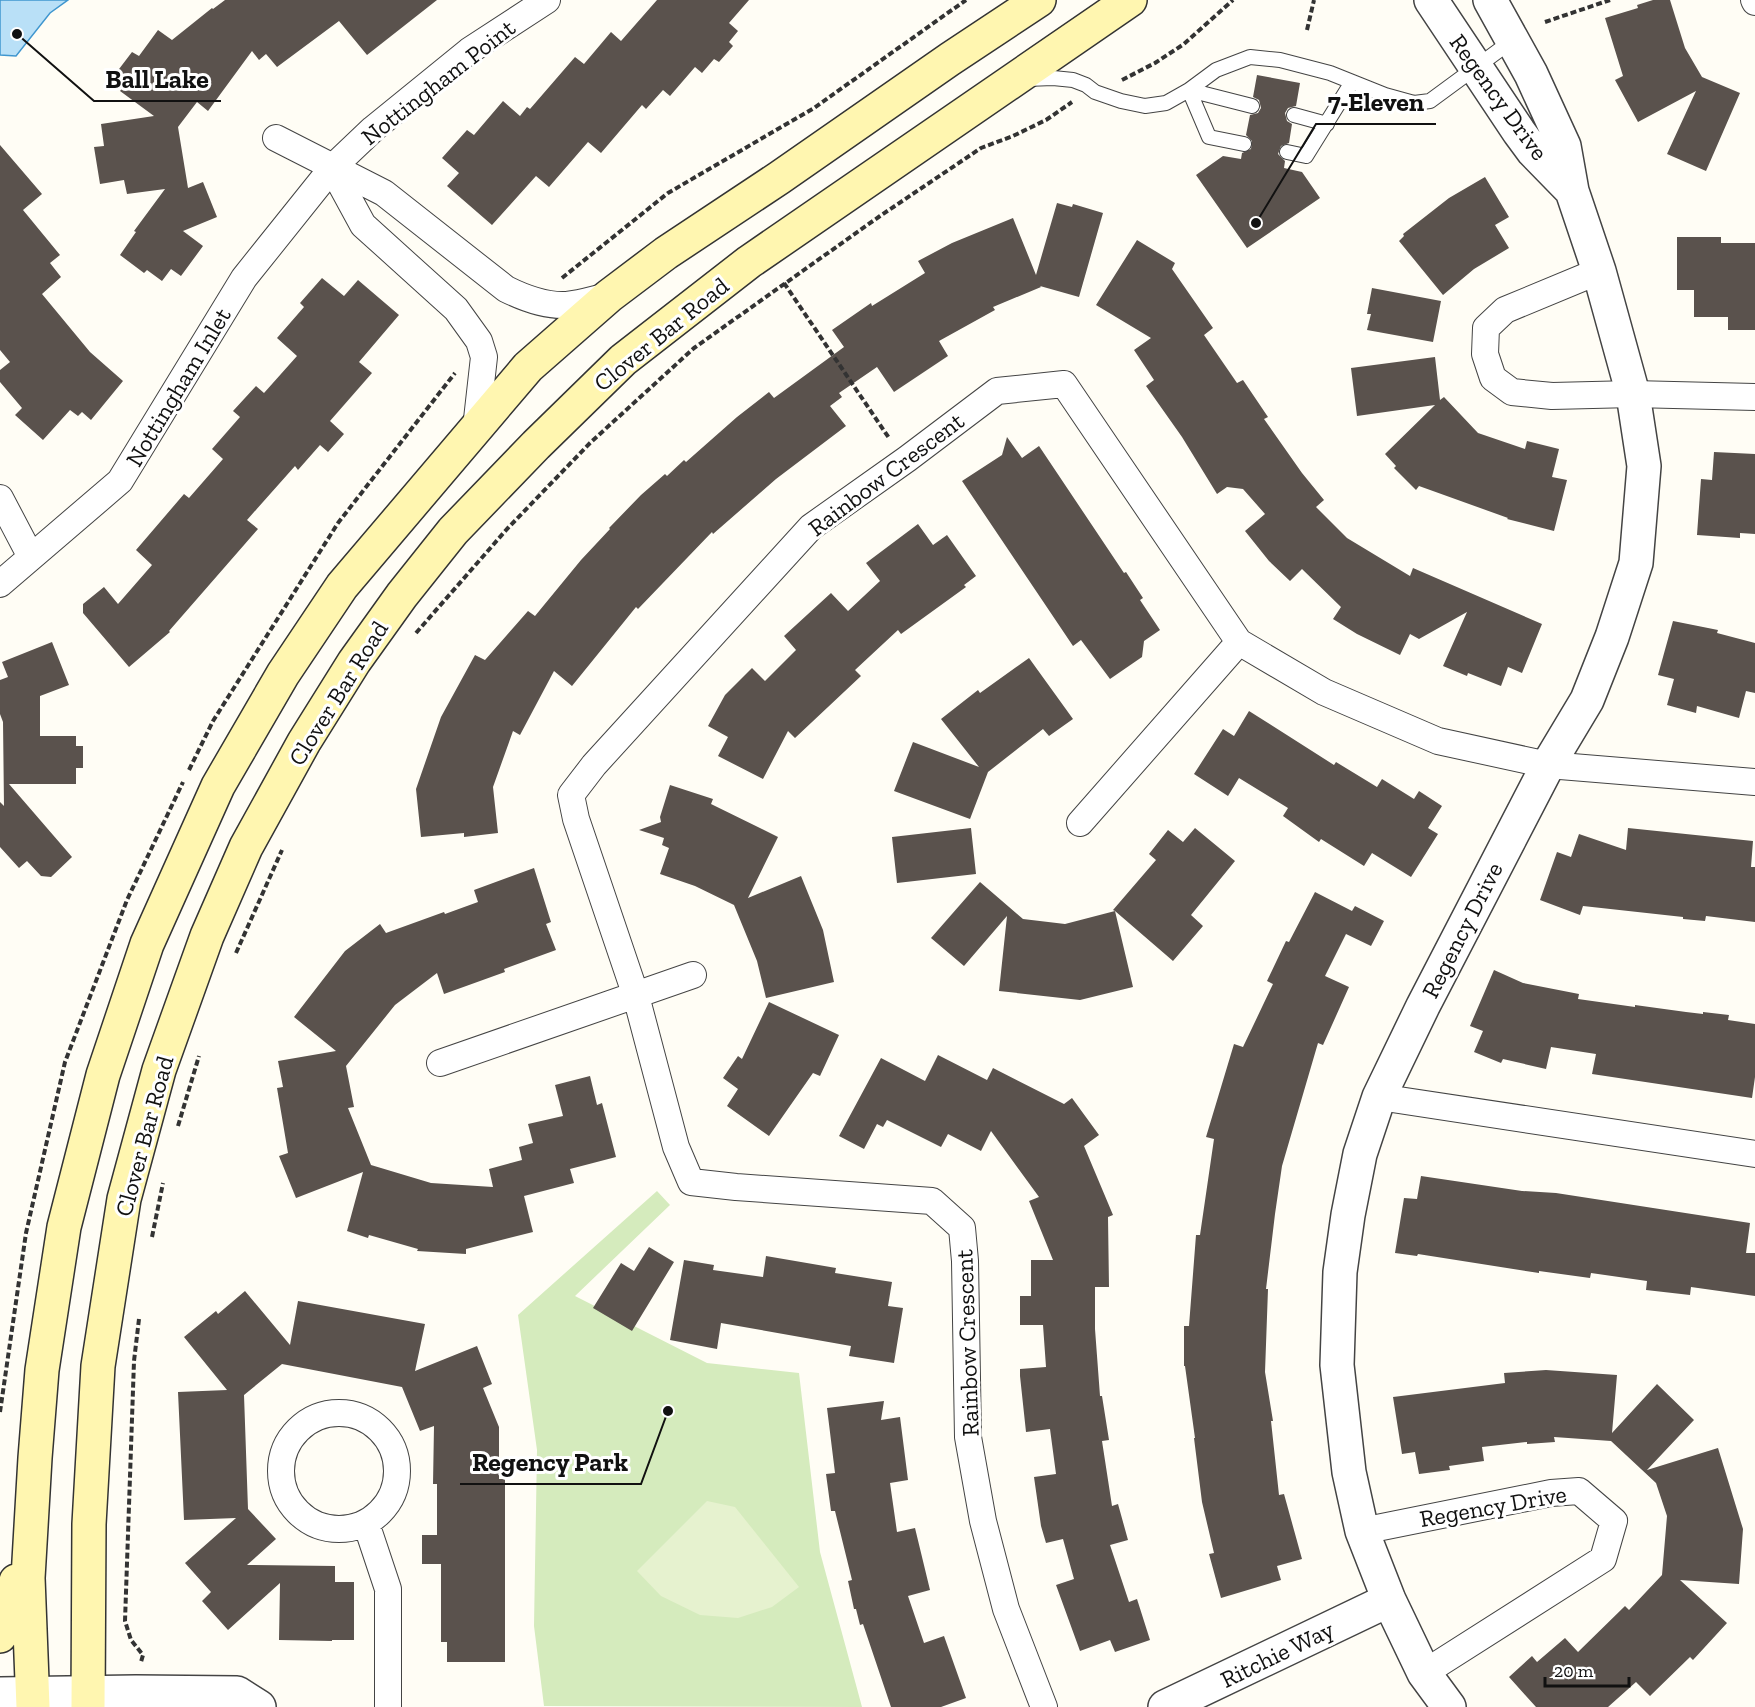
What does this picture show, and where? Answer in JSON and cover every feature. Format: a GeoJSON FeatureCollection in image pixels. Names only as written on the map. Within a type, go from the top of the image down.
{"type":"FeatureCollection","features":[{"type":"Feature","properties":{"kind":"main road"},"geometry":{"type":"LineString","coordinates":[[33,1700],[28,1578],[35,1458],[42,1370],[64,1227],[103,1076],[147,944],[218,786],[283,674],[342,586],[528,367],[609,296],[666,253],[1040,0]]}},
{"type":"Feature","properties":{"kind":"main road","name":"Clover Bar Road"},"geometry":{"type":"LineString","coordinates":[[88,1700],[89,1524],[98,1366],[124,1198],[159,1070],[207,936],[246,847],[304,742],[354,662],[402,595],[453,531],[623,360],[749,262],[1130,0]]}},
{"type":"Feature","properties":{"kind":"main road"},"geometry":{"type":"LineString","coordinates":[[0,1636],[7,1625],[14,1591],[35,1458]]}},
{"type":"Feature","properties":{"kind":"street","name":"Nottingham Point"},"geometry":{"type":"LineString","coordinates":[[332,168],[373,129],[469,51],[547,0]]}},
{"type":"Feature","properties":{"kind":"street","name":"Regency Drive"},"geometry":{"type":"LineString","coordinates":[[1431,0],[1526,142],[1572,191]]}},
{"type":"Feature","properties":{"kind":"street","name":"Regency Drive"},"geometry":{"type":"LineString","coordinates":[[1449,1707],[1424,1673],[1389,1600],[1362,1531],[1349,1472],[1337,1365],[1340,1272],[1348,1215],[1360,1154],[1379,1097],[1428,996],[1548,765],[1587,700],[1612,637],[1636,563],[1644,466],[1633,394],[1599,270],[1572,191],[1564,146],[1513,40],[1490,0]]}},
{"type":"Feature","properties":{"kind":"street"},"geometry":{"type":"LineString","coordinates":[[276,138],[384,194],[506,289],[520,296],[565,305],[609,296]]}},
{"type":"Feature","properties":{"kind":"street"},"geometry":{"type":"LineString","coordinates":[[332,168],[363,225],[456,309],[479,341],[484,357],[476,428]]}},
{"type":"Feature","properties":{"kind":"street","name":"Nottingham Inlet"},"geometry":{"type":"LineString","coordinates":[[0,584],[120,481],[244,279],[332,168]]}},
{"type":"Feature","properties":{"kind":"street"},"geometry":{"type":"LineString","coordinates":[[1599,270],[1505,310],[1486,328],[1485,354],[1492,378],[1512,392],[1552,396],[1633,394],[1755,397]]}},
{"type":"Feature","properties":{"kind":"street","name":"Rainbow Crescent"},"geometry":{"type":"LineString","coordinates":[[1044,1707],[1006,1609],[983,1521],[968,1437],[965,1262],[962,1228],[932,1201],[691,1182],[676,1147],[636,996],[576,819],[571,795],[594,765],[811,527],[997,391],[1064,384],[1239,642],[1324,692],[1438,741],[1548,765]]}},
{"type":"Feature","properties":{"kind":"street"},"geometry":{"type":"LineString","coordinates":[[0,498],[31,556]]}},
{"type":"Feature","properties":{"kind":"street"},"geometry":{"type":"LineString","coordinates":[[1080,823],[1239,642]]}},
{"type":"Feature","properties":{"kind":"street"},"geometry":{"type":"LineString","coordinates":[[1548,765],[1755,782]]}},
{"type":"Feature","properties":{"kind":"street"},"geometry":{"type":"LineString","coordinates":[[440,1063],[693,975]]}},
{"type":"Feature","properties":{"kind":"street"},"geometry":{"type":"LineString","coordinates":[[1379,1097],[1755,1154]]}},
{"type":"Feature","properties":{"kind":"street"},"geometry":{"type":"LineString","coordinates":[[345,1412],[354,1414],[379,1427],[391,1442],[397,1460],[398,1478],[392,1496],[381,1512],[366,1523],[347,1529],[327,1528],[308,1521],[293,1508],[283,1490],[280,1470],[284,1450],[294,1433],[309,1421],[326,1414],[345,1412]]}},
{"type":"Feature","properties":{"kind":"street","name":"Regency Drive"},"geometry":{"type":"LineString","coordinates":[[1362,1531],[1551,1493],[1579,1491],[1614,1521],[1603,1559],[1424,1673]]}},
{"type":"Feature","properties":{"kind":"street"},"geometry":{"type":"LineString","coordinates":[[366,1523],[388,1589],[388,1707]]}},
{"type":"Feature","properties":{"kind":"street","name":"Ritchie Way"},"geometry":{"type":"LineString","coordinates":[[1165,1707],[1389,1600]]}},
{"type":"Feature","properties":{"kind":"street"},"geometry":{"type":"LineString","coordinates":[[0,1694],[33,1700],[88,1700],[237,1693],[259,1707]]}},
{"type":"Feature","properties":{"kind":"lane"},"geometry":{"type":"LineString","coordinates":[[1010,84],[1036,78],[1073,80],[1086,85],[1095,92],[1120,101],[1145,106],[1166,103],[1189,90],[1216,70],[1250,57],[1287,62],[1330,73],[1385,95],[1414,103],[1430,101],[1513,40]]}},
{"type":"Feature","properties":{"kind":"lane"},"geometry":{"type":"LineString","coordinates":[[1287,152],[1306,156],[1352,82]]}},
{"type":"Feature","properties":{"kind":"lane"},"geometry":{"type":"LineString","coordinates":[[1189,90],[1252,106]]}},
{"type":"Feature","properties":{"kind":"lane"},"geometry":{"type":"LineString","coordinates":[[1189,90],[1209,137],[1244,144]]}},
{"type":"Feature","properties":{"kind":"lane"},"geometry":{"type":"LineString","coordinates":[[1294,115],[1327,123]]}},
{"type":"Feature","properties":{"kind":"path"},"geometry":{"type":"LineString","coordinates":[[561,279],[668,193],[813,108],[966,0]]}},
{"type":"Feature","properties":{"kind":"path"},"geometry":{"type":"LineString","coordinates":[[1116,83],[1155,63],[1184,44],[1233,0]]}},
{"type":"Feature","properties":{"kind":"path"},"geometry":{"type":"LineString","coordinates":[[1307,30],[1314,0]]}},
{"type":"Feature","properties":{"kind":"path"},"geometry":{"type":"LineString","coordinates":[[1545,22],[1610,0]]}},
{"type":"Feature","properties":{"kind":"path"},"geometry":{"type":"LineString","coordinates":[[413,636],[507,529],[590,443],[694,348],[784,283],[981,148],[1046,120],[1076,99]]}},
{"type":"Feature","properties":{"kind":"path"},"geometry":{"type":"LineString","coordinates":[[784,283],[897,449],[907,459]]}},
{"type":"Feature","properties":{"kind":"path"},"geometry":{"type":"LineString","coordinates":[[236,954],[283,848]]}},
{"type":"Feature","properties":{"kind":"path"},"geometry":{"type":"LineString","coordinates":[[177,1131],[200,1054]]}},
{"type":"Feature","properties":{"kind":"path"},"geometry":{"type":"LineString","coordinates":[[151,1241],[164,1174]]}},
{"type":"Feature","properties":{"kind":"path"},"geometry":{"type":"LineString","coordinates":[[138,1671],[143,1655],[130,1640],[125,1621],[134,1361],[139,1318]]}},
{"type":"Feature","properties":{"kind":"green space"},"geometry":{"type":"Polygon","coordinates":[[[657,1191],[670,1205],[575,1296],[707,1363],[799,1373],[820,1552],[862,1707],[544,1706],[534,1626],[537,1450],[518,1315],[657,1191]]]}},
{"type":"Feature","properties":{"kind":"green space"},"geometry":{"type":"Polygon","coordinates":[[[707,1501],[735,1507],[799,1587],[772,1607],[738,1618],[700,1615],[661,1596],[637,1571],[707,1501]]]}},
{"type":"Feature","properties":{"kind":"water"},"geometry":{"type":"Polygon","coordinates":[[[0,0],[68,0],[50,13],[16,56],[0,55],[0,0]]]}},
{"type":"Feature","properties":{"kind":"building"},"geometry":{"type":"Polygon","coordinates":[[[225,0],[437,0],[367,55],[339,21],[277,67],[266,54],[259,60],[252,51],[208,111],[197,102],[178,127],[188,188],[203,182],[217,217],[183,231],[203,246],[181,276],[171,269],[162,281],[147,270],[144,273],[120,255],[136,232],[134,231],[165,189],[127,194],[124,180],[100,184],[94,147],[104,146],[101,124],[154,116],[120,91],[128,81],[116,73],[132,52],[139,56],[158,30],[172,40],[225,0]]]}},
{"type":"Feature","properties":{"kind":"building"},"geometry":{"type":"Polygon","coordinates":[[[657,0],[749,0],[729,23],[738,31],[729,42],[733,46],[719,62],[714,59],[702,73],[695,67],[670,96],[663,90],[646,109],[642,105],[601,153],[588,142],[549,187],[536,176],[492,225],[447,186],[459,173],[442,158],[467,130],[474,135],[503,101],[520,116],[527,107],[530,109],[575,57],[584,64],[611,32],[621,41],[657,0]]]}},
{"type":"Feature","properties":{"kind":"building"},"geometry":{"type":"Polygon","coordinates":[[[1653,0],[1670,0],[1685,48],[1702,77],[1740,93],[1706,171],[1667,154],[1696,91],[1638,122],[1615,80],[1623,76],[1605,18],[1638,8],[1637,5],[1653,0]]]}},
{"type":"Feature","properties":{"kind":"building"},"geometry":{"type":"Polygon","coordinates":[[[1257,75],[1300,83],[1296,106],[1288,108],[1285,113],[1287,121],[1292,124],[1289,143],[1281,146],[1278,154],[1285,161],[1284,168],[1302,172],[1320,198],[1247,248],[1196,175],[1223,156],[1241,159],[1242,153],[1251,149],[1252,141],[1246,135],[1250,115],[1258,113],[1261,108],[1259,100],[1253,97],[1257,75]]]}},
{"type":"Feature","properties":{"kind":"building"},"geometry":{"type":"Polygon","coordinates":[[[0,145],[42,194],[23,210],[60,255],[50,263],[61,277],[42,294],[90,352],[123,381],[91,420],[82,412],[78,416],[70,410],[43,440],[15,415],[22,408],[0,382],[0,370],[10,362],[0,350],[0,145]]]}},
{"type":"Feature","properties":{"kind":"building"},"geometry":{"type":"Polygon","coordinates":[[[1485,177],[1509,217],[1495,225],[1509,248],[1474,269],[1443,295],[1399,241],[1404,236],[1403,234],[1449,198],[1485,177]]]}},
{"type":"Feature","properties":{"kind":"building"},"geometry":{"type":"Polygon","coordinates":[[[1057,203],[1072,207],[1073,204],[1103,213],[1079,297],[1040,286],[993,307],[995,310],[939,341],[948,356],[894,392],[877,367],[839,393],[842,397],[830,406],[846,426],[776,479],[713,534],[712,532],[638,609],[636,607],[572,686],[554,671],[520,735],[513,731],[493,787],[498,833],[464,837],[464,833],[421,837],[416,789],[441,717],[475,655],[485,660],[528,611],[535,616],[609,528],[665,474],[667,476],[684,460],[686,462],[769,392],[774,398],[844,347],[832,330],[871,303],[872,306],[925,273],[918,261],[952,243],[1013,218],[1036,275],[1057,203]]]}},
{"type":"Feature","properties":{"kind":"building"},"geometry":{"type":"Polygon","coordinates":[[[1677,237],[1721,237],[1721,243],[1755,243],[1755,330],[1728,330],[1728,317],[1694,317],[1694,290],[1677,290],[1677,237]]]}},
{"type":"Feature","properties":{"kind":"building"},"geometry":{"type":"Polygon","coordinates":[[[1137,240],[1175,263],[1172,269],[1213,328],[1204,335],[1237,383],[1243,380],[1268,417],[1264,419],[1324,500],[1316,507],[1347,538],[1410,576],[1413,568],[1542,624],[1522,673],[1508,667],[1501,686],[1443,666],[1467,612],[1419,639],[1410,634],[1400,655],[1357,634],[1333,619],[1341,607],[1302,569],[1290,581],[1269,561],[1245,531],[1265,514],[1243,489],[1227,487],[1217,494],[1182,437],[1146,386],[1154,380],[1134,350],[1151,338],[1096,305],[1137,240]]]}},
{"type":"Feature","properties":{"kind":"building"},"geometry":{"type":"Polygon","coordinates":[[[322,278],[344,296],[358,280],[399,315],[359,362],[372,373],[330,421],[344,434],[328,452],[320,445],[298,470],[295,466],[247,520],[258,529],[170,632],[129,667],[83,613],[83,604],[104,587],[118,604],[152,565],[136,550],[184,494],[189,498],[223,459],[212,449],[240,417],[233,411],[256,386],[264,393],[297,356],[277,338],[304,307],[300,303],[322,278]]]}},
{"type":"Feature","properties":{"kind":"building"},"geometry":{"type":"Polygon","coordinates":[[[1372,288],[1441,301],[1433,342],[1367,330],[1371,314],[1367,314],[1372,288]]]}},
{"type":"Feature","properties":{"kind":"building"},"geometry":{"type":"Polygon","coordinates":[[[1435,357],[1440,400],[1444,397],[1478,433],[1525,449],[1527,441],[1559,449],[1552,477],[1567,480],[1554,531],[1507,519],[1419,486],[1416,490],[1394,468],[1396,466],[1385,454],[1435,405],[1357,416],[1351,368],[1435,357]]]}},
{"type":"Feature","properties":{"kind":"building"},"geometry":{"type":"Polygon","coordinates":[[[1007,437],[1022,458],[1039,446],[1124,573],[1126,572],[1143,598],[1140,600],[1160,630],[1144,641],[1142,657],[1110,679],[1081,640],[1073,646],[962,481],[1002,455],[1007,437]]]}},
{"type":"Feature","properties":{"kind":"building"},"geometry":{"type":"Polygon","coordinates":[[[1714,452],[1755,454],[1755,534],[1740,533],[1740,538],[1697,535],[1701,479],[1712,480],[1714,452]]]}},
{"type":"Feature","properties":{"kind":"building"},"geometry":{"type":"Polygon","coordinates":[[[918,524],[933,545],[947,535],[976,576],[964,585],[966,587],[901,634],[898,630],[855,670],[861,676],[795,738],[788,731],[763,779],[718,756],[728,737],[708,726],[725,695],[752,668],[765,681],[796,650],[784,636],[831,593],[848,611],[880,581],[866,563],[918,524]]]}},
{"type":"Feature","properties":{"kind":"building"},"geometry":{"type":"Polygon","coordinates":[[[1673,621],[1718,630],[1717,633],[1755,643],[1755,693],[1746,691],[1739,718],[1697,706],[1696,713],[1667,705],[1674,679],[1658,675],[1673,621]]]}},
{"type":"Feature","properties":{"kind":"building"},"geometry":{"type":"Polygon","coordinates":[[[52,642],[69,685],[40,696],[40,736],[76,736],[76,746],[83,746],[83,768],[76,768],[76,784],[9,784],[72,857],[51,877],[41,876],[27,861],[19,868],[0,847],[0,802],[4,806],[0,680],[8,677],[2,662],[52,642]]]}},
{"type":"Feature","properties":{"kind":"building"},"geometry":{"type":"Polygon","coordinates":[[[1029,658],[1073,719],[1049,736],[1043,729],[988,772],[970,819],[894,791],[913,742],[979,767],[941,719],[978,690],[980,693],[1029,658]]]}},
{"type":"Feature","properties":{"kind":"building"},"geometry":{"type":"Polygon","coordinates":[[[1249,711],[1334,765],[1336,762],[1377,787],[1382,779],[1414,799],[1419,791],[1442,806],[1428,828],[1438,834],[1411,877],[1372,853],[1364,866],[1321,839],[1319,842],[1283,816],[1288,808],[1239,778],[1228,796],[1194,774],[1223,729],[1234,736],[1249,711]]]}},
{"type":"Feature","properties":{"kind":"building"},"geometry":{"type":"Polygon","coordinates":[[[670,785],[713,799],[711,804],[778,837],[748,898],[801,876],[823,930],[834,982],[766,998],[757,961],[734,905],[695,886],[660,874],[669,848],[662,845],[664,838],[639,830],[661,822],[660,817],[670,785]]]}},
{"type":"Feature","properties":{"kind":"building"},"geometry":{"type":"Polygon","coordinates":[[[971,828],[976,874],[897,883],[892,837],[971,828]]]}},
{"type":"Feature","properties":{"kind":"building"},"geometry":{"type":"Polygon","coordinates":[[[1195,828],[1235,861],[1191,915],[1203,926],[1173,961],[1113,910],[1156,860],[1149,854],[1168,830],[1183,842],[1195,828]]]}},
{"type":"Feature","properties":{"kind":"building"},"geometry":{"type":"Polygon","coordinates":[[[1628,828],[1753,841],[1751,867],[1755,867],[1755,922],[1706,916],[1705,921],[1683,919],[1683,917],[1583,906],[1580,915],[1540,900],[1557,852],[1571,857],[1579,834],[1626,850],[1628,828]]]}},
{"type":"Feature","properties":{"kind":"building"},"geometry":{"type":"Polygon","coordinates":[[[534,868],[551,922],[546,924],[556,950],[504,969],[505,972],[444,994],[437,973],[395,1005],[346,1066],[354,1107],[348,1108],[371,1165],[431,1183],[493,1187],[489,1169],[522,1160],[519,1147],[533,1143],[528,1124],[563,1116],[555,1085],[590,1076],[597,1105],[602,1103],[616,1157],[570,1169],[574,1183],[524,1196],[533,1232],[466,1249],[466,1254],[417,1251],[418,1249],[347,1231],[363,1172],[296,1198],[279,1156],[288,1153],[277,1088],[283,1087],[278,1061],[336,1051],[294,1017],[345,951],[380,924],[386,933],[478,902],[474,890],[534,868]]]}},
{"type":"Feature","properties":{"kind":"building"},"geometry":{"type":"Polygon","coordinates":[[[980,882],[1023,919],[1065,924],[1115,911],[1133,987],[1080,1000],[999,991],[1007,916],[964,966],[931,938],[980,882]]]}},
{"type":"Feature","properties":{"kind":"building"},"geometry":{"type":"Polygon","coordinates":[[[1315,892],[1352,911],[1355,906],[1384,921],[1371,946],[1346,934],[1325,976],[1349,987],[1323,1045],[1318,1043],[1282,1166],[1275,1214],[1266,1289],[1268,1289],[1265,1372],[1273,1421],[1271,1421],[1279,1495],[1284,1494],[1302,1559],[1277,1566],[1281,1580],[1221,1598],[1209,1554],[1214,1553],[1202,1502],[1184,1366],[1184,1326],[1189,1326],[1196,1235],[1200,1235],[1214,1139],[1206,1137],[1234,1044],[1243,1047],[1273,984],[1267,981],[1286,941],[1289,942],[1315,892]]]}},
{"type":"Feature","properties":{"kind":"building"},"geometry":{"type":"Polygon","coordinates":[[[1494,970],[1523,983],[1579,994],[1578,999],[1635,1007],[1635,1005],[1729,1015],[1728,1020],[1755,1024],[1755,1077],[1752,1098],[1592,1074],[1596,1054],[1551,1047],[1546,1069],[1503,1059],[1501,1063],[1474,1052],[1483,1031],[1470,1026],[1494,970]]]}},
{"type":"Feature","properties":{"kind":"building"},"geometry":{"type":"Polygon","coordinates":[[[769,1002],[839,1035],[820,1076],[813,1073],[769,1136],[727,1106],[738,1089],[723,1078],[738,1056],[742,1059],[769,1002]]]}},
{"type":"Feature","properties":{"kind":"building"},"geometry":{"type":"Polygon","coordinates":[[[938,1055],[987,1080],[993,1068],[1064,1104],[1072,1098],[1099,1135],[1084,1146],[1113,1215],[1108,1217],[1109,1287],[1095,1287],[1095,1329],[1100,1396],[1102,1396],[1109,1440],[1102,1441],[1112,1506],[1118,1504],[1128,1540],[1110,1545],[1129,1602],[1137,1599],[1150,1640],[1115,1652],[1110,1640],[1080,1651],[1056,1585],[1074,1579],[1063,1539],[1046,1543],[1041,1526],[1034,1477],[1056,1474],[1050,1429],[1026,1432],[1020,1376],[1020,1369],[1046,1367],[1043,1325],[1020,1325],[1020,1296],[1031,1296],[1031,1260],[1053,1260],[1029,1201],[1039,1197],[991,1131],[981,1151],[948,1134],[941,1147],[887,1120],[883,1127],[877,1124],[864,1149],[839,1136],[881,1058],[925,1081],[938,1055]]]}},
{"type":"Feature","properties":{"kind":"building"},"geometry":{"type":"Polygon","coordinates":[[[1421,1176],[1522,1191],[1556,1193],[1750,1223],[1746,1253],[1755,1253],[1755,1296],[1691,1287],[1690,1295],[1646,1290],[1647,1281],[1591,1273],[1590,1278],[1539,1271],[1539,1273],[1418,1254],[1417,1256],[1395,1253],[1404,1198],[1417,1199],[1421,1176]]]}},
{"type":"Feature","properties":{"kind":"building"},"geometry":{"type":"Polygon","coordinates":[[[649,1247],[674,1262],[632,1331],[593,1308],[621,1263],[634,1271],[649,1247]]]}},
{"type":"Feature","properties":{"kind":"building"},"geometry":{"type":"Polygon","coordinates":[[[766,1256],[836,1268],[835,1273],[892,1282],[888,1306],[903,1308],[894,1363],[849,1356],[851,1346],[721,1323],[717,1349],[670,1340],[684,1260],[714,1265],[713,1270],[763,1277],[766,1256]]]}},
{"type":"Feature","properties":{"kind":"building"},"geometry":{"type":"Polygon","coordinates":[[[245,1291],[290,1345],[298,1301],[425,1324],[415,1371],[477,1346],[492,1384],[483,1388],[499,1427],[499,1479],[505,1479],[505,1662],[447,1662],[447,1642],[441,1642],[441,1564],[422,1564],[422,1535],[437,1535],[437,1484],[433,1484],[434,1426],[420,1431],[402,1387],[282,1364],[244,1395],[248,1509],[276,1539],[247,1565],[335,1566],[335,1582],[354,1582],[354,1640],[279,1640],[280,1583],[228,1630],[202,1601],[211,1592],[185,1563],[236,1518],[184,1520],[178,1392],[227,1390],[184,1337],[216,1311],[218,1314],[245,1291]]]}},
{"type":"Feature","properties":{"kind":"building"},"geometry":{"type":"Polygon","coordinates":[[[1546,1370],[1617,1375],[1612,1433],[1657,1384],[1694,1420],[1647,1470],[1718,1448],[1743,1529],[1739,1584],[1680,1580],[1727,1623],[1693,1660],[1690,1657],[1650,1696],[1636,1682],[1608,1707],[1536,1707],[1509,1677],[1532,1656],[1537,1662],[1565,1638],[1578,1652],[1625,1606],[1629,1610],[1662,1575],[1667,1516],[1656,1483],[1611,1441],[1554,1437],[1555,1442],[1527,1444],[1527,1442],[1482,1447],[1484,1461],[1449,1466],[1450,1470],[1419,1474],[1415,1452],[1402,1454],[1393,1397],[1505,1383],[1504,1373],[1546,1370]]]}},
{"type":"Feature","properties":{"kind":"building"},"geometry":{"type":"Polygon","coordinates":[[[884,1401],[881,1420],[900,1417],[908,1480],[890,1483],[897,1532],[915,1528],[930,1590],[908,1596],[924,1643],[944,1636],[966,1698],[941,1707],[891,1707],[863,1624],[860,1625],[856,1609],[854,1609],[848,1581],[852,1580],[835,1511],[831,1511],[826,1474],[835,1473],[827,1408],[884,1401]]]}},
{"type":"Feature","properties":{"kind":"place","name":"Ball Lake"},"geometry":{"type":"Point","coordinates":[17,34]}},
{"type":"Feature","properties":{"kind":"place","name":"7-Eleven"},"geometry":{"type":"Point","coordinates":[1256,223]}},
{"type":"Feature","properties":{"kind":"place","name":"Regency Park"},"geometry":{"type":"Point","coordinates":[668,1411]}}]}
